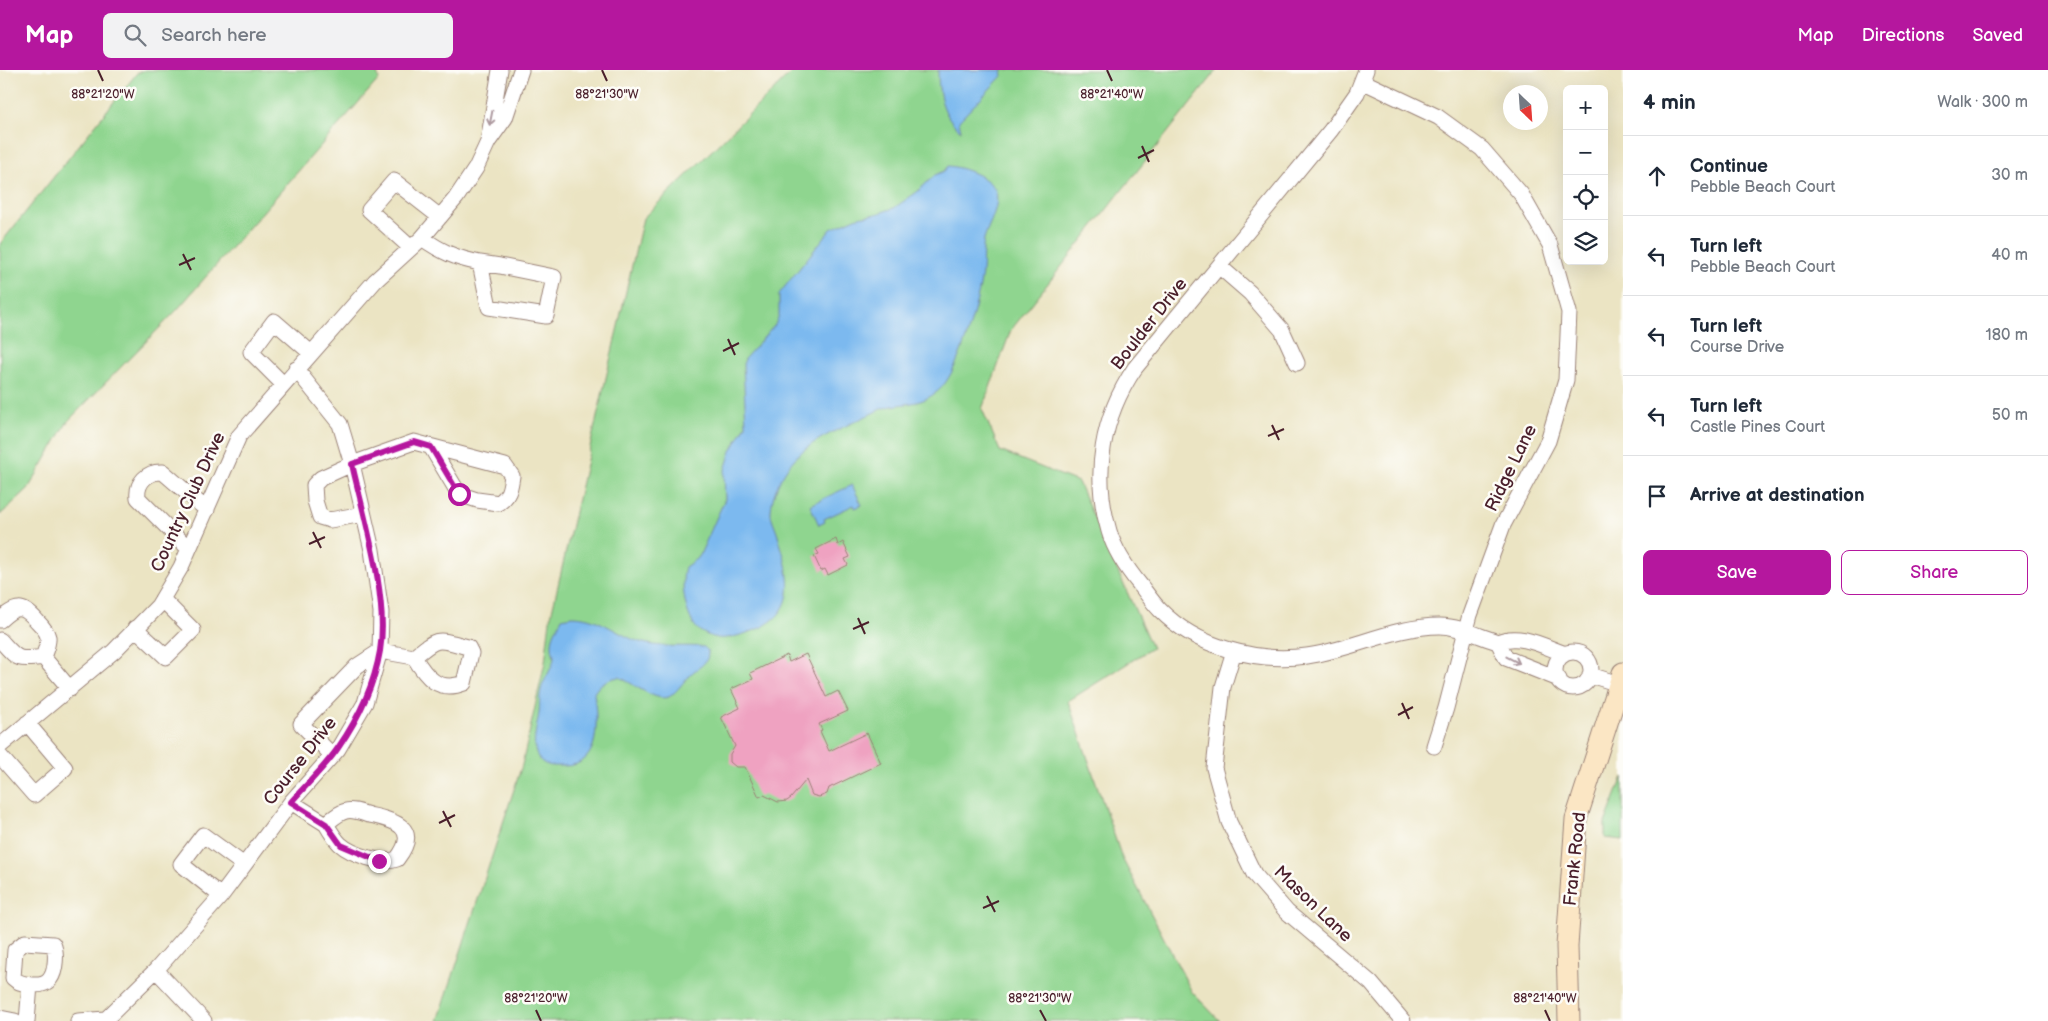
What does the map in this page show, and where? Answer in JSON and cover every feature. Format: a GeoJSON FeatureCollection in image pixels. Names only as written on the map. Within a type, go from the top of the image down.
{"type":"FeatureCollection","features":[{"type":"Feature","properties":{"kind":"street","name":"Country Club Drive"},"geometry":{"type":"LineString","coordinates":[[488,142],[500,70]]}},
{"type":"Feature","properties":{"kind":"street","name":"Country Club Drive"},"geometry":{"type":"LineString","coordinates":[[0,746],[114,651],[158,606],[189,549],[238,436],[375,282],[417,243],[456,198],[476,168],[488,142],[505,118],[520,70]]}},
{"type":"Feature","properties":{"kind":"street","name":"Boulder Drive"},"geometry":{"type":"LineString","coordinates":[[1364,75],[1350,103],[1330,130],[1138,364],[1124,386],[1114,406],[1104,438],[1100,478],[1106,519],[1114,546],[1126,568],[1160,610],[1198,636],[1234,651],[1259,656],[1296,657],[1330,652],[1422,627],[1443,626],[1498,642],[1508,637],[1532,642],[1566,654],[1574,652],[1585,656],[1591,667],[1590,676]]}},
{"type":"Feature","properties":{"kind":"street","name":"Ridge Lane"},"geometry":{"type":"LineString","coordinates":[[1364,75],[1438,117],[1482,148],[1521,194],[1550,245],[1569,312],[1566,380],[1548,441],[1503,525],[1465,632],[1434,746]]}},
{"type":"Feature","properties":{"kind":"street"},"geometry":{"type":"LineString","coordinates":[[440,217],[394,181],[369,210],[417,243],[439,250],[455,258],[554,277],[546,316],[488,307],[480,263]]}},
{"type":"Feature","properties":{"kind":"street"},"geometry":{"type":"LineString","coordinates":[[1219,266],[1250,293],[1282,330],[1297,363]]}},
{"type":"Feature","properties":{"kind":"street"},"geometry":{"type":"LineString","coordinates":[[283,384],[251,352],[274,321],[311,353]]}},
{"type":"Feature","properties":{"kind":"street","name":"Course Drive"},"geometry":{"type":"LineString","coordinates":[[78,1021],[106,1019],[156,970],[221,896],[291,802],[338,749],[365,703],[380,651],[381,612],[372,550],[352,464],[340,424],[296,369]]}},
{"type":"Feature","properties":{"kind":"street"},"geometry":{"type":"LineString","coordinates":[[363,514],[330,520],[320,517],[315,501],[314,485],[321,478],[352,464],[414,442],[505,466],[512,476],[510,490],[506,498],[499,502],[477,500],[459,494],[431,447]]}},
{"type":"Feature","properties":{"kind":"street"},"geometry":{"type":"LineString","coordinates":[[189,549],[138,498],[137,488],[142,480],[151,474],[163,472],[207,510]]}},
{"type":"Feature","properties":{"kind":"street"},"geometry":{"type":"LineString","coordinates":[[135,628],[166,657],[193,630],[162,599]]}},
{"type":"Feature","properties":{"kind":"street"},"geometry":{"type":"LineString","coordinates":[[0,620],[9,612],[18,608],[28,611],[49,639],[43,657]]}},
{"type":"Feature","properties":{"kind":"street"},"geometry":{"type":"LineString","coordinates":[[0,640],[17,658],[24,660],[43,657]]}},
{"type":"Feature","properties":{"kind":"street"},"geometry":{"type":"LineString","coordinates":[[1498,642],[1506,658],[1559,679]]}},
{"type":"Feature","properties":{"kind":"street"},"geometry":{"type":"LineString","coordinates":[[332,756],[301,724],[357,666],[380,651],[414,657]]}},
{"type":"Feature","properties":{"kind":"street","name":"Mason Lane"},"geometry":{"type":"LineString","coordinates":[[1234,651],[1223,688],[1214,768],[1229,822],[1254,874],[1288,912],[1371,982],[1403,1021]]}},
{"type":"Feature","properties":{"kind":"street"},"geometry":{"type":"LineString","coordinates":[[1566,654],[1556,664],[1559,679],[1563,684],[1574,687],[1585,683],[1590,676],[1621,679]]}},
{"type":"Feature","properties":{"kind":"street"},"geometry":{"type":"LineString","coordinates":[[43,657],[70,689]]}},
{"type":"Feature","properties":{"kind":"street","name":"Frank Road"},"geometry":{"type":"LineString","coordinates":[[1569,1021],[1567,946],[1576,819],[1621,679]]}},
{"type":"Feature","properties":{"kind":"street"},"geometry":{"type":"LineString","coordinates":[[0,756],[34,794],[65,768],[27,723]]}},
{"type":"Feature","properties":{"kind":"street"},"geometry":{"type":"LineString","coordinates":[[291,802],[326,824],[341,845],[379,861],[397,859],[406,841],[405,831],[392,820],[353,811],[340,813],[326,824]]}},
{"type":"Feature","properties":{"kind":"street"},"geometry":{"type":"LineString","coordinates":[[221,896],[181,864],[203,835],[244,864]]}},
{"type":"Feature","properties":{"kind":"street"},"geometry":{"type":"LineString","coordinates":[[156,970],[204,1021]]}},
{"type":"Feature","properties":{"kind":"street"},"geometry":{"type":"LineString","coordinates":[[27,1021],[30,985]]}},
{"type":"Feature","properties":{"kind":"street"},"geometry":{"type":"LineString","coordinates":[[0,1018],[15,1021]]}},
{"type":"Feature","properties":{"kind":"green space"},"geometry":{"type":"Polygon","coordinates":[[[145,70],[376,70],[379,79],[176,311],[68,421],[28,489],[0,515],[0,244],[137,73],[145,70]]]}},
{"type":"Feature","properties":{"kind":"green space"},"geometry":{"type":"Polygon","coordinates":[[[794,70],[1216,70],[1011,330],[982,409],[1000,451],[1078,482],[1152,648],[1068,701],[1122,858],[1192,992],[1220,1021],[438,1021],[522,765],[545,662],[550,620],[643,218],[794,70]]]}},
{"type":"Feature","properties":{"kind":"green space"},"geometry":{"type":"Polygon","coordinates":[[[1623,777],[1623,840],[1605,838],[1605,823],[1623,777]]]}},
{"type":"Feature","properties":{"kind":"water"},"geometry":{"type":"Polygon","coordinates":[[[938,70],[1003,70],[1002,76],[959,121],[961,131],[949,118],[942,104],[938,70]]]}},
{"type":"Feature","properties":{"kind":"water"},"geometry":{"type":"Polygon","coordinates":[[[948,166],[961,168],[982,177],[993,187],[997,198],[995,210],[984,239],[982,273],[977,300],[967,336],[953,369],[946,382],[938,391],[923,400],[881,409],[820,439],[797,456],[781,479],[773,498],[771,511],[786,566],[788,593],[785,605],[778,615],[750,632],[722,638],[704,634],[695,626],[687,610],[683,582],[685,567],[699,557],[725,499],[724,473],[731,451],[746,425],[743,364],[746,357],[775,325],[779,315],[779,294],[831,229],[858,217],[894,208],[948,166]]]}},
{"type":"Feature","properties":{"kind":"water"},"geometry":{"type":"Polygon","coordinates":[[[852,485],[862,505],[855,508],[854,505],[824,519],[825,522],[819,525],[810,505],[852,485]]]}},
{"type":"Feature","properties":{"kind":"water"},"geometry":{"type":"Polygon","coordinates":[[[572,616],[593,620],[629,638],[648,644],[704,647],[708,651],[708,655],[704,663],[667,698],[660,698],[646,692],[619,677],[604,682],[594,693],[596,728],[595,740],[591,750],[585,759],[576,764],[551,766],[541,761],[535,751],[540,696],[542,686],[553,662],[552,643],[554,635],[562,618],[572,616]]]}},
{"type":"Feature","properties":{"kind":"building"},"geometry":{"type":"Polygon","coordinates":[[[836,539],[838,545],[843,542],[850,557],[845,559],[848,565],[828,575],[825,569],[821,571],[814,556],[819,554],[816,549],[836,539]]]}},
{"type":"Feature","properties":{"kind":"building"},"geometry":{"type":"Polygon","coordinates":[[[806,654],[826,697],[838,691],[848,711],[819,724],[829,751],[867,733],[881,763],[829,788],[827,794],[819,797],[812,795],[806,780],[791,798],[787,801],[778,802],[764,795],[759,797],[745,767],[736,767],[730,762],[730,754],[735,746],[721,717],[740,708],[731,689],[753,679],[750,673],[787,655],[789,662],[806,654]]]}},
{"type":"Feature","properties":{"kind":"route"},"geometry":{"type":"LineString","coordinates":[[379,861],[341,845],[326,824],[291,802],[338,749],[365,703],[380,651],[381,612],[372,550],[352,464],[414,442],[431,447],[459,494]]}}]}
